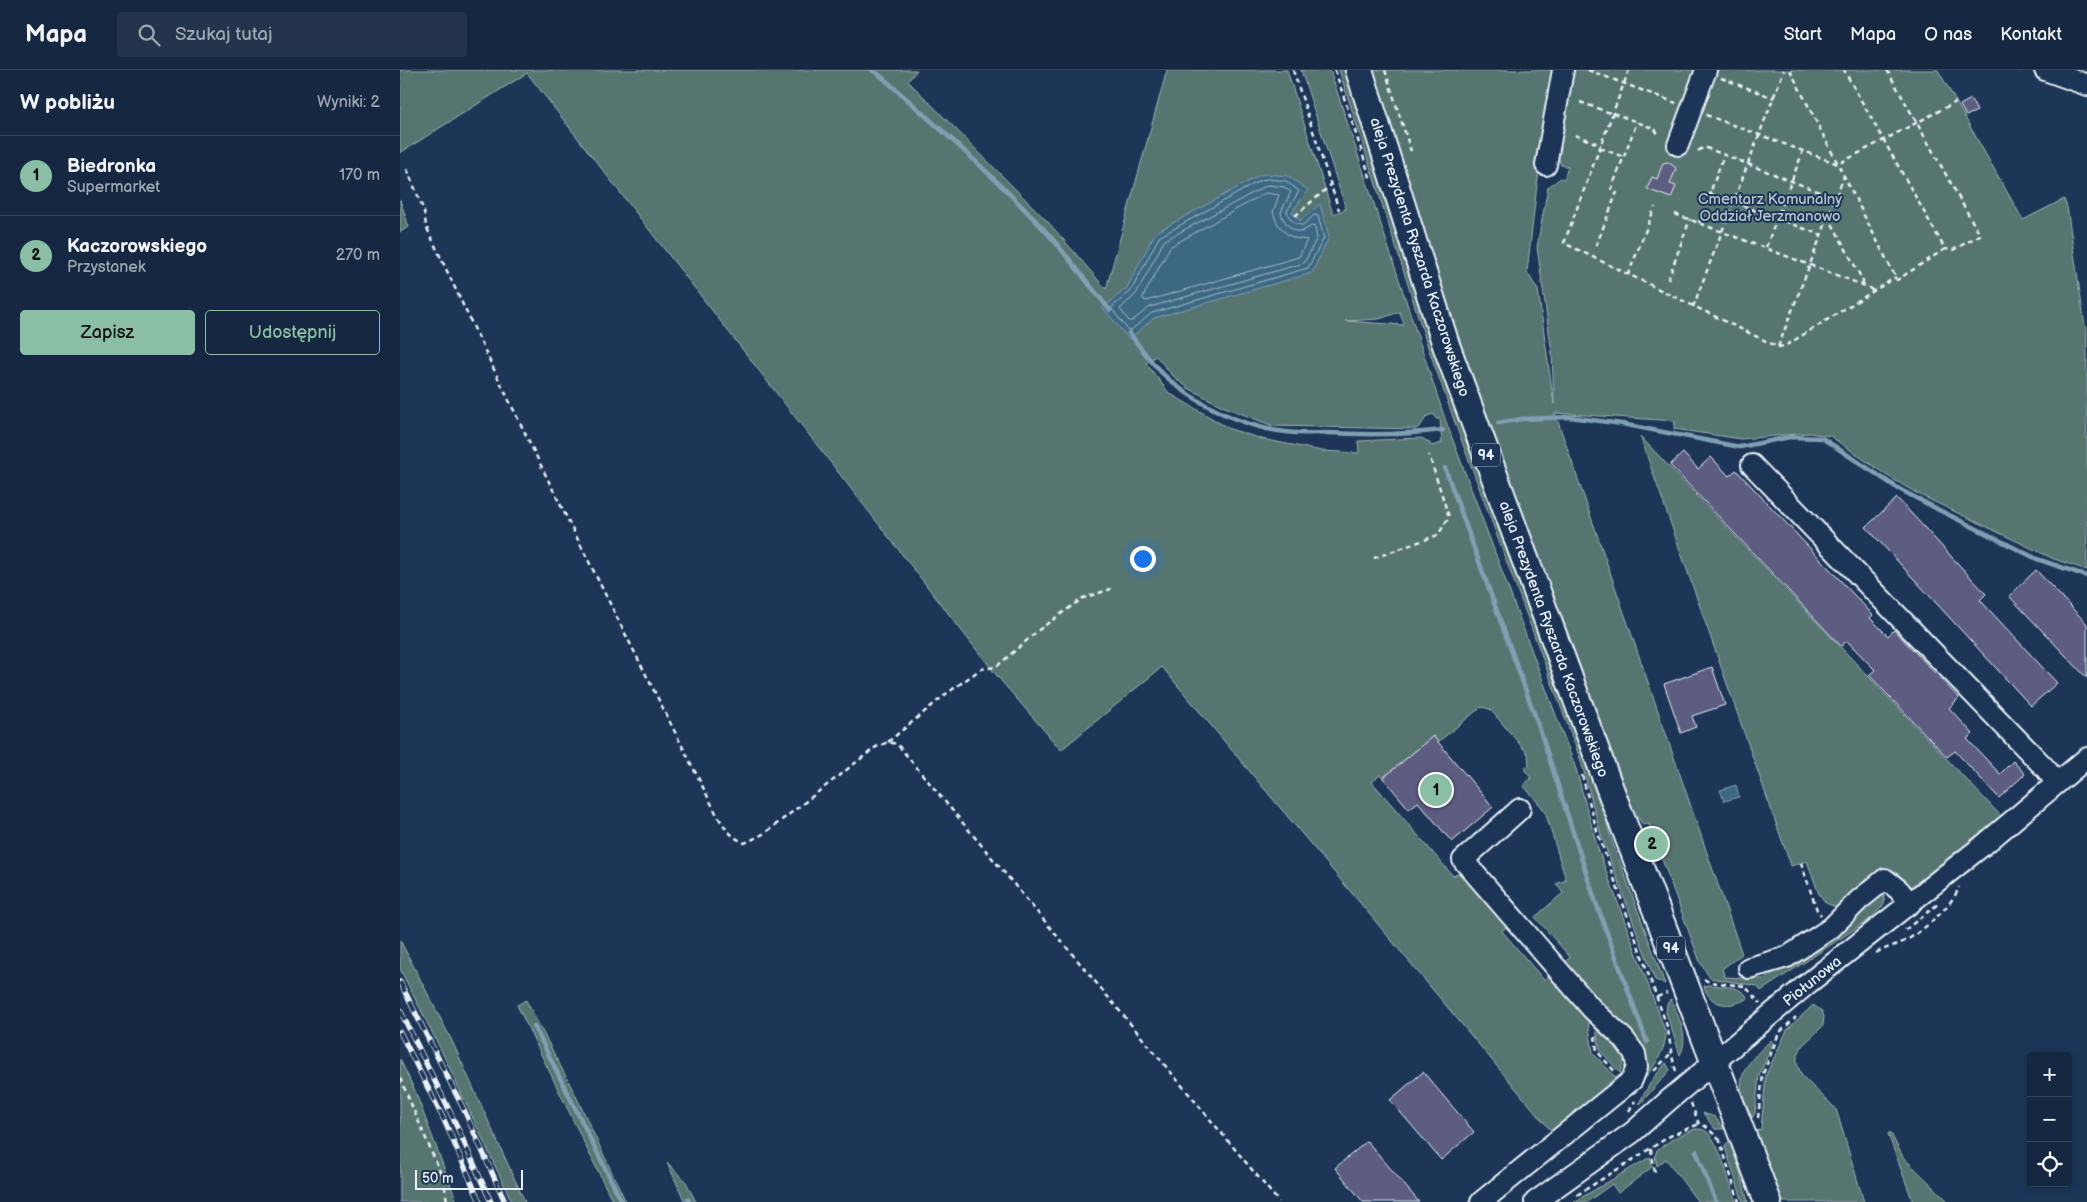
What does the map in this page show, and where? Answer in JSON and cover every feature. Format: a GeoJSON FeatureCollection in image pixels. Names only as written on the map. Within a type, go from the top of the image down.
{"type":"FeatureCollection","features":[{"type":"Feature","properties":{"kind":"main road","name":"aleja Prezydenta Ryszarda Kaczorowskiego"},"geometry":{"type":"LineString","coordinates":[[1359,70],[1446,345],[1610,789],[1768,1202]]}},
{"type":"Feature","properties":{"kind":"street"},"geometry":{"type":"LineString","coordinates":[[1546,165],[1562,70]]}},
{"type":"Feature","properties":{"kind":"street"},"geometry":{"type":"LineString","coordinates":[[2045,70],[2087,85]]}},
{"type":"Feature","properties":{"kind":"street"},"geometry":{"type":"LineString","coordinates":[[1678,145],[1706,71]]}},
{"type":"Feature","properties":{"kind":"street"},"geometry":{"type":"LineString","coordinates":[[1752,465],[2046,769],[2057,784]]}},
{"type":"Feature","properties":{"kind":"street","name":"Piołunowa"},"geometry":{"type":"LineString","coordinates":[[1536,1202],[1633,1132],[1806,985],[1910,904],[2087,758]]}},
{"type":"Feature","properties":{"kind":"street"},"geometry":{"type":"LineString","coordinates":[[1481,1202],[1632,1080],[1637,1067],[1635,1054],[1624,1039],[1592,1009],[1463,860],[1520,809]]}},
{"type":"Feature","properties":{"kind":"street"},"geometry":{"type":"LineString","coordinates":[[1749,968],[1787,957],[1831,928],[1859,900],[1885,879],[1899,890],[1910,904]]}},
{"type":"Feature","properties":{"kind":"path"},"geometry":{"type":"LineString","coordinates":[[1293,70],[1338,210]]}},
{"type":"Feature","properties":{"kind":"path"},"geometry":{"type":"LineString","coordinates":[[1384,70],[1411,151]]}},
{"type":"Feature","properties":{"kind":"path"},"geometry":{"type":"LineString","coordinates":[[1588,70],[1838,164],[1956,102]]}},
{"type":"Feature","properties":{"kind":"path"},"geometry":{"type":"LineString","coordinates":[[1630,70],[1564,243],[1778,347],[1785,346],[1896,277]]}},
{"type":"Feature","properties":{"kind":"path"},"geometry":{"type":"LineString","coordinates":[[1693,307],[1784,70]]}},
{"type":"Feature","properties":{"kind":"path"},"geometry":{"type":"LineString","coordinates":[[1790,70],[1897,280],[1945,249],[1954,250],[1980,235],[1886,70]]}},
{"type":"Feature","properties":{"kind":"path"},"geometry":{"type":"LineString","coordinates":[[1844,70],[1945,249]]}},
{"type":"Feature","properties":{"kind":"path"},"geometry":{"type":"LineString","coordinates":[[1706,71],[1774,98]]}},
{"type":"Feature","properties":{"kind":"path"},"geometry":{"type":"LineString","coordinates":[[1580,102],[1655,129],[1659,136]]}},
{"type":"Feature","properties":{"kind":"path"},"geometry":{"type":"LineString","coordinates":[[1611,190],[1637,122]]}},
{"type":"Feature","properties":{"kind":"path"},"geometry":{"type":"LineString","coordinates":[[1575,135],[1624,158]]}},
{"type":"Feature","properties":{"kind":"path"},"geometry":{"type":"LineString","coordinates":[[1698,152],[1704,147],[1835,198]]}},
{"type":"Feature","properties":{"kind":"path"},"geometry":{"type":"LineString","coordinates":[[1766,247],[1803,151]]}},
{"type":"Feature","properties":{"kind":"path"},"geometry":{"type":"LineString","coordinates":[[1699,222],[1724,155]]}},
{"type":"Feature","properties":{"kind":"path"},"geometry":{"type":"LineString","coordinates":[[408,169],[424,210],[426,226],[467,314],[718,818],[728,833],[738,841],[745,843],[766,833],[876,747],[888,742],[946,694],[981,669],[996,668],[1040,629],[1083,598],[1110,589]]}},
{"type":"Feature","properties":{"kind":"path"},"geometry":{"type":"LineString","coordinates":[[1778,347],[1844,176]]}},
{"type":"Feature","properties":{"kind":"path"},"geometry":{"type":"LineString","coordinates":[[1295,216],[1331,185]]}},
{"type":"Feature","properties":{"kind":"path"},"geometry":{"type":"LineString","coordinates":[[1596,246],[1617,192]]}},
{"type":"Feature","properties":{"kind":"path"},"geometry":{"type":"LineString","coordinates":[[1709,193],[1821,235]]}},
{"type":"Feature","properties":{"kind":"path"},"geometry":{"type":"LineString","coordinates":[[1628,274],[1655,206]]}},
{"type":"Feature","properties":{"kind":"path"},"geometry":{"type":"LineString","coordinates":[[1675,214],[1810,264],[1863,285],[1873,291]]}},
{"type":"Feature","properties":{"kind":"path"},"geometry":{"type":"LineString","coordinates":[[1828,216],[1863,281],[1863,285]]}},
{"type":"Feature","properties":{"kind":"path"},"geometry":{"type":"LineString","coordinates":[[1668,280],[1690,220]]}},
{"type":"Feature","properties":{"kind":"path"},"geometry":{"type":"LineString","coordinates":[[1374,558],[1438,535],[1448,517],[1429,455]]}},
{"type":"Feature","properties":{"kind":"path"},"geometry":{"type":"LineString","coordinates":[[888,742],[896,744],[906,754],[1280,1202]]}},
{"type":"Feature","properties":{"kind":"path"},"geometry":{"type":"LineString","coordinates":[[1801,863],[1817,910],[1831,928]]}},
{"type":"Feature","properties":{"kind":"path"},"geometry":{"type":"LineString","coordinates":[[1872,955],[1910,937],[1942,911],[1958,890],[1960,883]]}},
{"type":"Feature","properties":{"kind":"path"},"geometry":{"type":"LineString","coordinates":[[1703,978],[1709,982],[1745,986],[1753,994]]}},
{"type":"Feature","properties":{"kind":"path"},"geometry":{"type":"LineString","coordinates":[[1592,1009],[1597,1051],[1626,1084]]}},
{"type":"Feature","properties":{"kind":"path"},"geometry":{"type":"LineString","coordinates":[[1757,1123],[1763,1074],[1780,1033],[1798,1016]]}},
{"type":"Feature","properties":{"kind":"path"},"geometry":{"type":"LineString","coordinates":[[400,1078],[444,1181],[447,1202]]}},
{"type":"Feature","properties":{"kind":"path"},"geometry":{"type":"LineString","coordinates":[[1695,1113],[1698,1124]]}},
{"type":"Feature","properties":{"kind":"path"},"geometry":{"type":"LineString","coordinates":[[1572,1198],[1670,1136],[1698,1124],[1705,1126],[1718,1138],[1739,1202]]}},
{"type":"Feature","properties":{"kind":"path"},"geometry":{"type":"LineString","coordinates":[[1718,1138],[1723,1136]]}},
{"type":"Feature","properties":{"kind":"path"},"geometry":{"type":"LineString","coordinates":[[1650,1149],[1655,1173]]}},
{"type":"Feature","properties":{"kind":"green space"},"geometry":{"type":"Polygon","coordinates":[[[400,70],[917,70],[908,81],[1049,223],[1106,289],[1167,70],[1287,70],[1333,214],[1346,209],[1301,70],[1330,70],[1445,419],[1576,769],[1598,849],[1666,1033],[1660,1056],[1639,1088],[1634,1087],[1646,1070],[1647,1063],[1645,1059],[1562,965],[1570,957],[1535,917],[1563,893],[1556,884],[1566,880],[1545,811],[1523,785],[1531,778],[1524,769],[1529,764],[1528,754],[1490,709],[1481,707],[1438,742],[1433,736],[1383,778],[1380,775],[1372,782],[1453,876],[1462,872],[1510,924],[1502,931],[1544,980],[1552,973],[1587,1014],[1593,1053],[1619,1081],[1553,1133],[1162,667],[1061,750],[997,676],[527,73],[400,153],[400,70]],[[1400,312],[1379,319],[1345,321],[1404,325],[1400,312]],[[1156,356],[1146,363],[1169,393],[1230,429],[1262,439],[1322,451],[1359,453],[1358,441],[1421,438],[1429,442],[1431,446],[1442,443],[1440,419],[1436,419],[1434,414],[1427,416],[1416,429],[1273,426],[1222,406],[1188,388],[1172,375],[1156,356]]]}},
{"type":"Feature","properties":{"kind":"green space"},"geometry":{"type":"Polygon","coordinates":[[[1339,70],[1349,70],[1597,782],[1610,835],[1665,984],[1655,980],[1601,835],[1581,761],[1428,347],[1339,70]]]}},
{"type":"Feature","properties":{"kind":"green space","name":"Cmentarz Komunalny Oddział Jerzmanowo"},"geometry":{"type":"Polygon","coordinates":[[[1369,70],[1557,70],[1537,185],[1527,272],[1538,290],[1554,404],[1552,353],[1537,247],[1548,187],[1561,178],[1564,179],[1568,167],[1561,165],[1555,150],[1570,70],[1938,70],[2023,220],[2064,199],[2067,207],[2085,326],[2087,327],[2087,570],[2054,559],[1918,494],[1886,475],[1830,436],[1809,433],[1741,439],[1674,429],[1675,421],[1555,413],[1742,954],[1722,969],[1725,977],[1764,979],[1802,954],[1881,894],[1884,896],[1884,905],[1870,919],[1761,991],[1757,986],[1710,978],[1700,962],[1649,824],[1643,825],[1622,792],[1462,361],[1369,70]]]}},
{"type":"Feature","properties":{"kind":"green space"},"geometry":{"type":"Polygon","coordinates":[[[400,200],[409,227],[400,232],[400,200]]]}},
{"type":"Feature","properties":{"kind":"green space"},"geometry":{"type":"Polygon","coordinates":[[[1640,436],[2001,816],[1917,886],[1906,886],[1885,867],[1839,909],[1826,903],[1819,894],[1807,861],[1791,866],[1640,436]]]}},
{"type":"Feature","properties":{"kind":"green space"},"geometry":{"type":"Polygon","coordinates":[[[400,940],[452,1041],[525,1202],[512,1202],[440,1048],[400,969],[400,940]]]}},
{"type":"Feature","properties":{"kind":"green space"},"geometry":{"type":"Polygon","coordinates":[[[1710,985],[1736,989],[1748,998],[1729,1004],[1716,1002],[1711,999],[1704,986],[1710,985]]]}},
{"type":"Feature","properties":{"kind":"green space"},"geometry":{"type":"Polygon","coordinates":[[[1671,999],[1682,1027],[1684,1041],[1680,1055],[1666,1012],[1667,1004],[1671,999]]]}},
{"type":"Feature","properties":{"kind":"green space"},"geometry":{"type":"Polygon","coordinates":[[[526,1000],[575,1094],[626,1202],[613,1202],[517,1005],[526,1000]]]}},
{"type":"Feature","properties":{"kind":"green space"},"geometry":{"type":"Polygon","coordinates":[[[1813,1005],[1822,1011],[1824,1017],[1823,1026],[1802,1046],[1797,1057],[1797,1064],[1802,1076],[1836,1109],[1864,1202],[1782,1202],[1756,1131],[1761,1129],[1766,1075],[1787,1030],[1813,1005]]]}},
{"type":"Feature","properties":{"kind":"green space"},"geometry":{"type":"Polygon","coordinates":[[[1595,1024],[1619,1043],[1625,1056],[1620,1073],[1600,1050],[1595,1024]]]}},
{"type":"Feature","properties":{"kind":"green space"},"geometry":{"type":"Polygon","coordinates":[[[1771,1040],[1773,1043],[1759,1076],[1755,1113],[1752,1118],[1742,1092],[1742,1077],[1749,1063],[1771,1040]]]}},
{"type":"Feature","properties":{"kind":"green space"},"geometry":{"type":"Polygon","coordinates":[[[400,1059],[415,1091],[457,1202],[400,1202],[400,1059]]]}},
{"type":"Feature","properties":{"kind":"green space"},"geometry":{"type":"Polygon","coordinates":[[[1666,1063],[1670,1070],[1640,1104],[1652,1080],[1666,1063]]]}},
{"type":"Feature","properties":{"kind":"green space"},"geometry":{"type":"Polygon","coordinates":[[[1703,1113],[1715,1117],[1724,1129],[1715,1129],[1703,1113]]]}},
{"type":"Feature","properties":{"kind":"green space"},"geometry":{"type":"Polygon","coordinates":[[[1695,1129],[1706,1131],[1713,1140],[1721,1157],[1736,1202],[1698,1202],[1666,1159],[1657,1166],[1655,1156],[1657,1150],[1674,1138],[1695,1129]]]}},
{"type":"Feature","properties":{"kind":"green space"},"geometry":{"type":"Polygon","coordinates":[[[1890,1132],[1903,1157],[1949,1202],[1913,1202],[1888,1134],[1890,1132]]]}},
{"type":"Feature","properties":{"kind":"green space"},"geometry":{"type":"Polygon","coordinates":[[[1732,1141],[1748,1202],[1743,1202],[1725,1147],[1727,1143],[1732,1141]]]}},
{"type":"Feature","properties":{"kind":"green space"},"geometry":{"type":"Polygon","coordinates":[[[1650,1157],[1652,1167],[1618,1193],[1612,1184],[1587,1202],[1574,1202],[1650,1157]]]}},
{"type":"Feature","properties":{"kind":"green space"},"geometry":{"type":"Polygon","coordinates":[[[667,1162],[686,1182],[696,1202],[685,1202],[667,1162]]]}},
{"type":"Feature","properties":{"kind":"water"},"geometry":{"type":"Polygon","coordinates":[[[1260,175],[1288,176],[1308,190],[1292,212],[1300,221],[1320,204],[1329,237],[1312,273],[1154,318],[1129,339],[1103,308],[1127,288],[1155,233],[1260,175]]]}},
{"type":"Feature","properties":{"kind":"water"},"geometry":{"type":"Polygon","coordinates":[[[1736,785],[1739,797],[1724,801],[1720,790],[1736,785]]]}},
{"type":"Feature","properties":{"kind":"building"},"geometry":{"type":"Polygon","coordinates":[[[1971,99],[1977,111],[1966,116],[1960,105],[1971,99]]]}},
{"type":"Feature","properties":{"kind":"building"},"geometry":{"type":"Polygon","coordinates":[[[1668,162],[1676,168],[1670,184],[1676,186],[1671,198],[1647,189],[1652,177],[1657,179],[1663,163],[1668,162]]]}},
{"type":"Feature","properties":{"kind":"building"},"geometry":{"type":"Polygon","coordinates":[[[1683,453],[1698,469],[1711,457],[1729,476],[1736,470],[1873,615],[1870,618],[1888,636],[1894,630],[1959,698],[1949,708],[1973,734],[1967,739],[2000,774],[2013,761],[2025,774],[1999,798],[1955,751],[1947,757],[1869,675],[1875,670],[1847,641],[1841,646],[1670,465],[1683,453]]]}},
{"type":"Feature","properties":{"kind":"building"},"geometry":{"type":"Polygon","coordinates":[[[1897,498],[1986,594],[1980,600],[2057,683],[2031,706],[1866,527],[1897,498]]]}},
{"type":"Feature","properties":{"kind":"building"},"geometry":{"type":"Polygon","coordinates":[[[2036,570],[2087,624],[2087,678],[2009,596],[2036,570]]]}},
{"type":"Feature","properties":{"kind":"building"},"geometry":{"type":"Polygon","coordinates":[[[1712,667],[1725,705],[1692,716],[1696,727],[1681,733],[1664,684],[1712,667]]]}},
{"type":"Feature","properties":{"kind":"building"},"geometry":{"type":"Polygon","coordinates":[[[1433,736],[1493,807],[1452,842],[1418,802],[1409,809],[1383,778],[1433,736]]]}},
{"type":"Feature","properties":{"kind":"building"},"geometry":{"type":"Polygon","coordinates":[[[1423,1072],[1474,1132],[1441,1160],[1390,1100],[1423,1072]]]}},
{"type":"Feature","properties":{"kind":"building"},"geometry":{"type":"Polygon","coordinates":[[[1367,1141],[1419,1202],[1363,1202],[1335,1168],[1367,1141]]]}},
{"type":"Feature","properties":{"kind":"waterway"},"geometry":{"type":"LineString","coordinates":[[872,70],[946,134],[1009,193],[1049,235],[1110,310]]}},
{"type":"Feature","properties":{"kind":"waterway"},"geometry":{"type":"LineString","coordinates":[[1129,333],[1154,364],[1175,385],[1204,404],[1237,420],[1270,430],[1291,433],[1386,434],[1443,430]]}},
{"type":"Feature","properties":{"kind":"waterway"},"geometry":{"type":"LineString","coordinates":[[1498,423],[1522,419],[1570,417],[1622,424],[1740,447],[1790,437],[1822,438],[1899,489],[1939,510],[2037,559],[2087,576]]}},
{"type":"Feature","properties":{"kind":"waterway"},"geometry":{"type":"LineString","coordinates":[[1445,468],[1539,727],[1595,900],[1647,1042]]}},
{"type":"Feature","properties":{"kind":"waterway"},"geometry":{"type":"LineString","coordinates":[[534,1026],[622,1202]]}},
{"type":"Feature","properties":{"kind":"waterway"},"geometry":{"type":"LineString","coordinates":[[1696,1151],[1716,1202]]}},
{"type":"Feature","properties":{"kind":"railway"},"geometry":{"type":"LineString","coordinates":[[400,982],[465,1112],[505,1202]]}},
{"type":"Feature","properties":{"kind":"railway"},"geometry":{"type":"LineString","coordinates":[[400,1010],[453,1118],[491,1202]]}},
{"type":"Feature","properties":{"kind":"railway"},"geometry":{"type":"LineString","coordinates":[[400,1032],[445,1122],[480,1202]]}},
{"type":"Feature","properties":{"kind":"place","name":"Biedronka"},"geometry":{"type":"Point","coordinates":[1436,790]}},
{"type":"Feature","properties":{"kind":"place","name":"Kaczorowskiego"},"geometry":{"type":"Point","coordinates":[1652,844]}}]}
